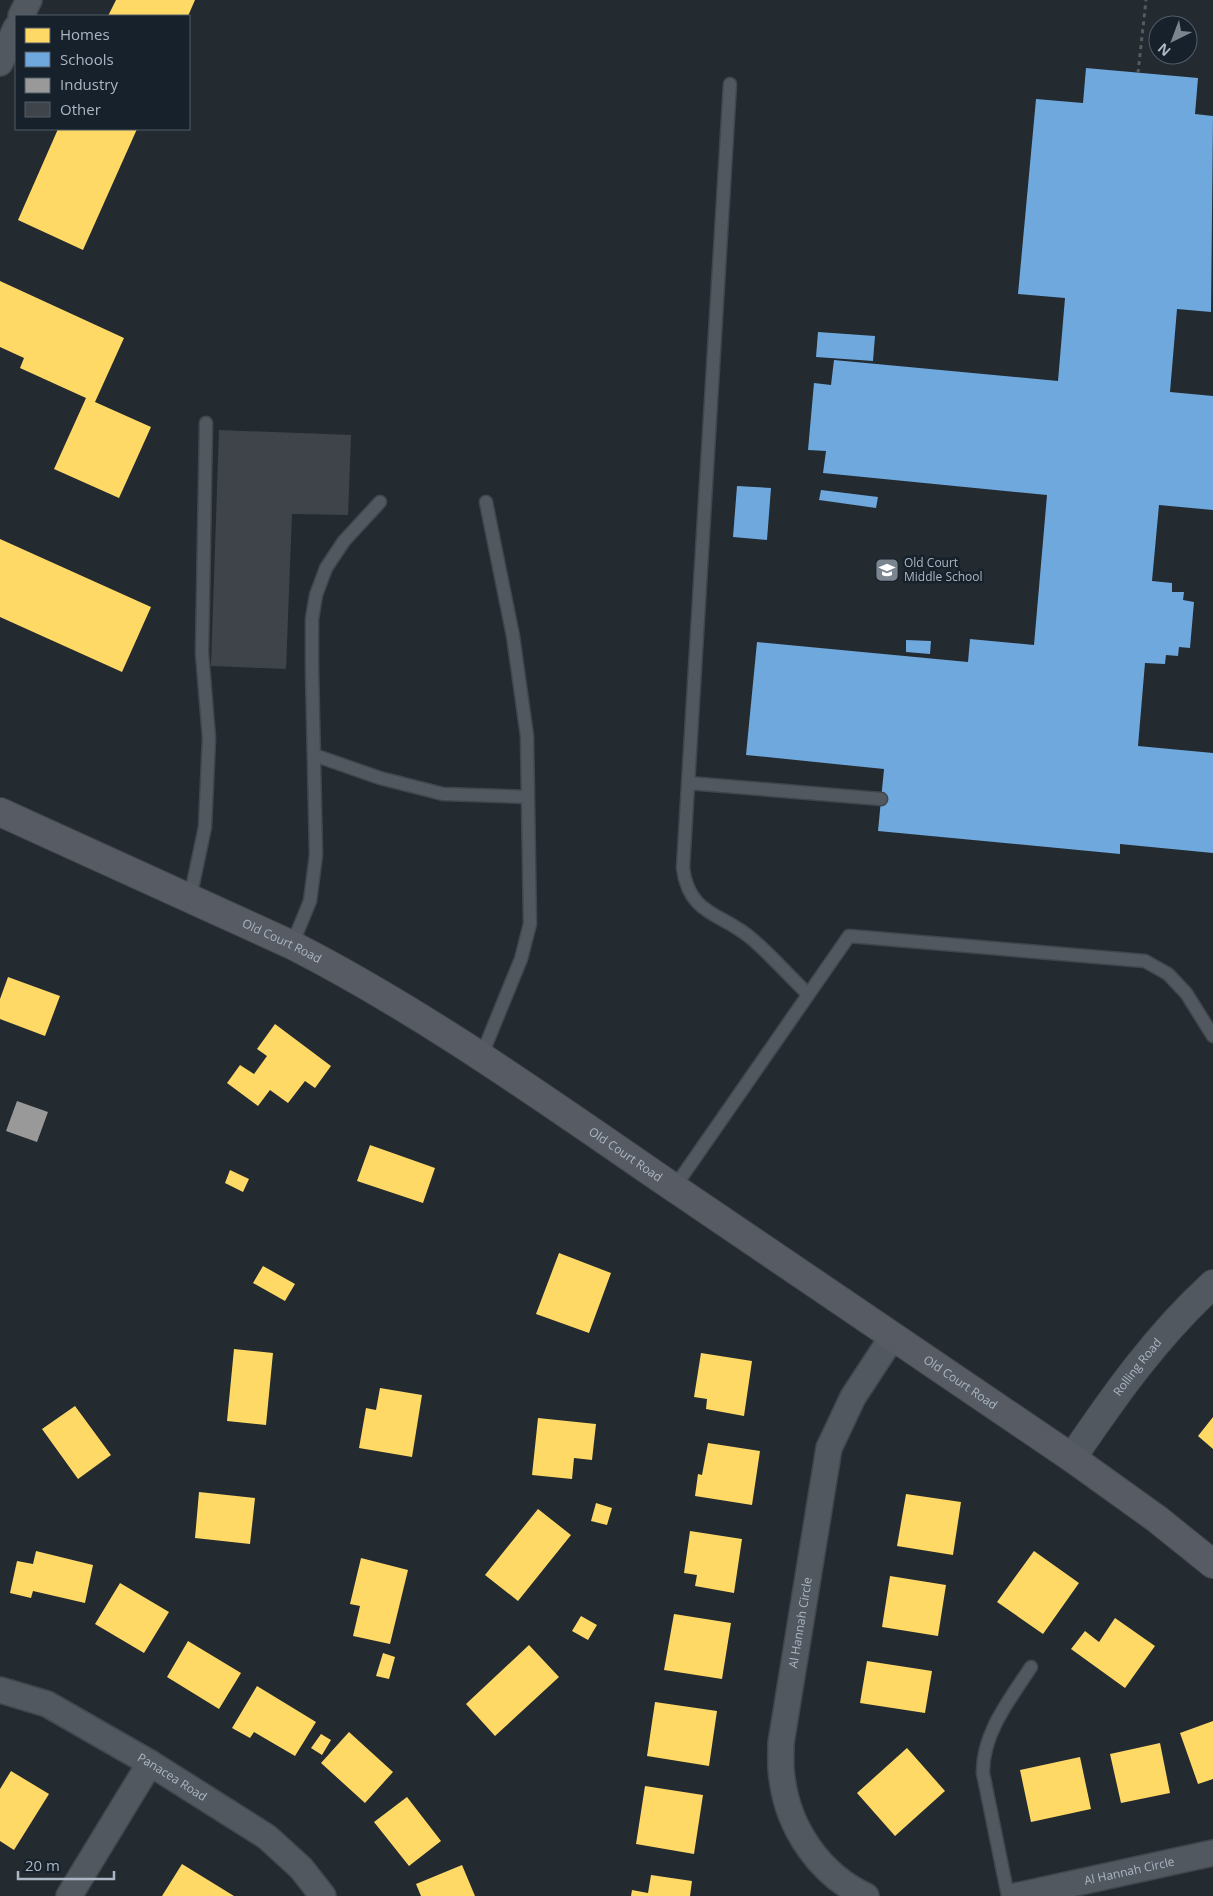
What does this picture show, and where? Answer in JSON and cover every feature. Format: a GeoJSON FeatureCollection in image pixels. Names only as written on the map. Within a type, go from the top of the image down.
{"type":"FeatureCollection","features":[{"type":"Feature","properties":{"kind":"main road","name":"Old Court Road"},"geometry":{"type":"LineString","coordinates":[[0,812],[292,945],[381,994],[481,1057],[1072,1458],[1157,1519],[1213,1564]]}},
{"type":"Feature","properties":{"kind":"street"},"geometry":{"type":"LineString","coordinates":[[22,15],[29,0]]}},
{"type":"Feature","properties":{"kind":"street"},"geometry":{"type":"LineString","coordinates":[[0,63],[15,30]]}},
{"type":"Feature","properties":{"kind":"street","name":"Rolling Road"},"geometry":{"type":"LineString","coordinates":[[1072,1458],[1115,1394],[1148,1351],[1213,1284]]}},
{"type":"Feature","properties":{"kind":"street","name":"Al Hannah Circle"},"geometry":{"type":"LineString","coordinates":[[866,1896],[837,1878],[818,1860],[802,1839],[790,1810],[782,1779],[780,1743],[829,1448],[853,1397],[892,1336]]}},
{"type":"Feature","properties":{"kind":"street","name":"Panacea Road"},"geometry":{"type":"LineString","coordinates":[[0,1690],[47,1704],[150,1763],[267,1837],[301,1868],[323,1896]]}},
{"type":"Feature","properties":{"kind":"street"},"geometry":{"type":"LineString","coordinates":[[69,1896],[150,1763]]}},
{"type":"Feature","properties":{"kind":"street","name":"Al Hannah Circle"},"geometry":{"type":"LineString","coordinates":[[1016,1896],[1213,1853]]}},
{"type":"Feature","properties":{"kind":"lane"},"geometry":{"type":"LineString","coordinates":[[730,84],[683,868],[684,883],[694,900],[713,917],[733,925],[752,938],[808,994]]}},
{"type":"Feature","properties":{"kind":"lane"},"geometry":{"type":"LineString","coordinates":[[190,898],[205,826],[209,738],[202,653],[206,423]]}},
{"type":"Feature","properties":{"kind":"lane"},"geometry":{"type":"LineString","coordinates":[[292,945],[310,901],[316,855],[312,619],[316,594],[326,568],[344,541],[380,502]]}},
{"type":"Feature","properties":{"kind":"lane"},"geometry":{"type":"LineString","coordinates":[[481,1057],[521,960],[530,924],[527,736],[516,654],[486,502]]}},
{"type":"Feature","properties":{"kind":"lane"},"geometry":{"type":"LineString","coordinates":[[314,755],[380,778],[443,794],[528,797]]}},
{"type":"Feature","properties":{"kind":"lane"},"geometry":{"type":"LineString","coordinates":[[688,783],[882,799]]}},
{"type":"Feature","properties":{"kind":"lane"},"geometry":{"type":"LineString","coordinates":[[674,1188],[849,936],[1145,961],[1168,974],[1186,994],[1213,1036]]}},
{"type":"Feature","properties":{"kind":"lane"},"geometry":{"type":"LineString","coordinates":[[1008,1896],[983,1773],[983,1761],[988,1740],[1030,1667]]}},
{"type":"Feature","properties":{"kind":"path"},"geometry":{"type":"LineString","coordinates":[[1138,73],[1146,0]]}},
{"type":"Feature","properties":{"kind":"building: Homes"},"geometry":{"type":"Polygon","coordinates":[[[116,0],[195,0],[188,15],[108,15],[116,0]]]}},
{"type":"Feature","properties":{"kind":"building: Homes"},"geometry":{"type":"Polygon","coordinates":[[[58,130],[137,130],[83,250],[18,220],[58,130]]]}},
{"type":"Feature","properties":{"kind":"building: Homes"},"geometry":{"type":"Polygon","coordinates":[[[0,281],[124,338],[95,402],[151,427],[119,498],[54,469],[86,398],[20,368],[24,358],[0,347],[0,281]]]}},
{"type":"Feature","properties":{"kind":"building: Homes"},"geometry":{"type":"Polygon","coordinates":[[[0,539],[151,607],[122,672],[0,617],[0,539]]]}},
{"type":"Feature","properties":{"kind":"building: Homes"},"geometry":{"type":"Polygon","coordinates":[[[8,977],[60,996],[45,1036],[0,1019],[0,999],[8,977]]]}},
{"type":"Feature","properties":{"kind":"building: Homes"},"geometry":{"type":"Polygon","coordinates":[[[275,1024],[331,1066],[315,1088],[305,1081],[288,1103],[270,1090],[258,1106],[227,1083],[240,1065],[254,1074],[267,1056],[257,1049],[275,1024]]]}},
{"type":"Feature","properties":{"kind":"building: Homes"},"geometry":{"type":"Polygon","coordinates":[[[370,1145],[435,1168],[423,1203],[357,1181],[370,1145]]]}},
{"type":"Feature","properties":{"kind":"building: Homes"},"geometry":{"type":"Polygon","coordinates":[[[230,1170],[249,1179],[243,1192],[225,1183],[230,1170]]]}},
{"type":"Feature","properties":{"kind":"building: Homes"},"geometry":{"type":"Polygon","coordinates":[[[559,1253],[611,1273],[589,1333],[536,1314],[559,1253]]]}},
{"type":"Feature","properties":{"kind":"building: Homes"},"geometry":{"type":"Polygon","coordinates":[[[263,1266],[295,1284],[285,1301],[253,1283],[263,1266]]]}},
{"type":"Feature","properties":{"kind":"building: Homes"},"geometry":{"type":"Polygon","coordinates":[[[234,1349],[273,1353],[266,1425],[227,1421],[234,1349]]]}},
{"type":"Feature","properties":{"kind":"building: Homes"},"geometry":{"type":"Polygon","coordinates":[[[701,1353],[752,1361],[744,1416],[706,1409],[707,1399],[694,1397],[701,1353]]]}},
{"type":"Feature","properties":{"kind":"building: Homes"},"geometry":{"type":"Polygon","coordinates":[[[380,1388],[422,1395],[412,1457],[359,1448],[366,1408],[376,1410],[380,1388]]]}},
{"type":"Feature","properties":{"kind":"building: Homes"},"geometry":{"type":"Polygon","coordinates":[[[75,1406],[111,1455],[78,1479],[42,1429],[75,1406]]]}},
{"type":"Feature","properties":{"kind":"building: Homes"},"geometry":{"type":"Polygon","coordinates":[[[1213,1417],[1213,1449],[1198,1436],[1213,1417]]]}},
{"type":"Feature","properties":{"kind":"building: Homes"},"geometry":{"type":"Polygon","coordinates":[[[538,1418],[596,1424],[592,1460],[574,1458],[572,1479],[532,1475],[538,1418]]]}},
{"type":"Feature","properties":{"kind":"building: Homes"},"geometry":{"type":"Polygon","coordinates":[[[708,1443],[760,1451],[752,1505],[695,1496],[698,1474],[702,1475],[708,1443]]]}},
{"type":"Feature","properties":{"kind":"building: Homes"},"geometry":{"type":"Polygon","coordinates":[[[199,1492],[255,1498],[250,1544],[195,1538],[199,1492]]]}},
{"type":"Feature","properties":{"kind":"building: Homes"},"geometry":{"type":"Polygon","coordinates":[[[906,1494],[961,1502],[953,1555],[897,1546],[906,1494]]]}},
{"type":"Feature","properties":{"kind":"building: Homes"},"geometry":{"type":"Polygon","coordinates":[[[596,1503],[612,1508],[607,1525],[591,1521],[596,1503]]]}},
{"type":"Feature","properties":{"kind":"building: Homes"},"geometry":{"type":"Polygon","coordinates":[[[538,1509],[571,1535],[518,1601],[485,1575],[538,1509]]]}},
{"type":"Feature","properties":{"kind":"building: Homes"},"geometry":{"type":"Polygon","coordinates":[[[690,1531],[742,1539],[734,1593],[695,1586],[697,1575],[684,1573],[690,1531]]]}},
{"type":"Feature","properties":{"kind":"building: Homes"},"geometry":{"type":"Polygon","coordinates":[[[36,1551],[93,1565],[85,1603],[33,1591],[31,1598],[10,1593],[17,1561],[33,1564],[36,1551]]]}},
{"type":"Feature","properties":{"kind":"building: Homes"},"geometry":{"type":"Polygon","coordinates":[[[1034,1551],[1079,1583],[1043,1634],[997,1602],[1034,1551]]]}},
{"type":"Feature","properties":{"kind":"building: Homes"},"geometry":{"type":"Polygon","coordinates":[[[361,1558],[408,1570],[390,1644],[353,1636],[360,1606],[350,1604],[361,1558]]]}},
{"type":"Feature","properties":{"kind":"building: Homes"},"geometry":{"type":"Polygon","coordinates":[[[890,1576],[946,1585],[938,1636],[882,1627],[890,1576]]]}},
{"type":"Feature","properties":{"kind":"building: Homes"},"geometry":{"type":"Polygon","coordinates":[[[120,1583],[169,1612],[144,1653],[95,1624],[120,1583]]]}},
{"type":"Feature","properties":{"kind":"building: Homes"},"geometry":{"type":"Polygon","coordinates":[[[674,1614],[731,1623],[722,1679],[664,1670],[674,1614]]]}},
{"type":"Feature","properties":{"kind":"building: Homes"},"geometry":{"type":"Polygon","coordinates":[[[581,1616],[597,1625],[588,1640],[572,1631],[581,1616]]]}},
{"type":"Feature","properties":{"kind":"building: Homes"},"geometry":{"type":"Polygon","coordinates":[[[1115,1618],[1155,1646],[1125,1688],[1071,1649],[1085,1631],[1099,1642],[1115,1618]]]}},
{"type":"Feature","properties":{"kind":"building: Homes"},"geometry":{"type":"Polygon","coordinates":[[[188,1641],[241,1673],[219,1709],[167,1677],[188,1641]]]}},
{"type":"Feature","properties":{"kind":"building: Homes"},"geometry":{"type":"Polygon","coordinates":[[[529,1645],[559,1677],[495,1736],[466,1704],[529,1645]]]}},
{"type":"Feature","properties":{"kind":"building: Homes"},"geometry":{"type":"Polygon","coordinates":[[[383,1653],[395,1657],[389,1679],[376,1676],[383,1653]]]}},
{"type":"Feature","properties":{"kind":"building: Homes"},"geometry":{"type":"Polygon","coordinates":[[[867,1661],[932,1671],[925,1713],[860,1703],[867,1661]]]}},
{"type":"Feature","properties":{"kind":"building: Homes"},"geometry":{"type":"Polygon","coordinates":[[[257,1686],[316,1722],[295,1756],[254,1732],[250,1738],[232,1728],[257,1686]]]}},
{"type":"Feature","properties":{"kind":"building: Homes"},"geometry":{"type":"Polygon","coordinates":[[[655,1702],[717,1711],[709,1766],[647,1756],[655,1702]]]}},
{"type":"Feature","properties":{"kind":"building: Homes"},"geometry":{"type":"Polygon","coordinates":[[[1213,1721],[1213,1779],[1198,1784],[1180,1733],[1213,1721]]]}},
{"type":"Feature","properties":{"kind":"building: Homes"},"geometry":{"type":"Polygon","coordinates":[[[349,1732],[393,1772],[365,1803],[321,1763],[349,1732]]]}},
{"type":"Feature","properties":{"kind":"building: Homes"},"geometry":{"type":"Polygon","coordinates":[[[321,1734],[331,1740],[322,1755],[311,1748],[321,1734]]]}},
{"type":"Feature","properties":{"kind":"building: Homes"},"geometry":{"type":"Polygon","coordinates":[[[1160,1743],[1170,1793],[1121,1803],[1110,1754],[1160,1743]]]}},
{"type":"Feature","properties":{"kind":"building: Homes"},"geometry":{"type":"Polygon","coordinates":[[[907,1748],[945,1791],[895,1836],[857,1793],[907,1748]]]}},
{"type":"Feature","properties":{"kind":"building: Homes"},"geometry":{"type":"Polygon","coordinates":[[[1080,1757],[1091,1809],[1031,1822],[1020,1770],[1080,1757]]]}},
{"type":"Feature","properties":{"kind":"building: Homes"},"geometry":{"type":"Polygon","coordinates":[[[11,1771],[49,1794],[14,1850],[0,1841],[0,1789],[11,1771]]]}},
{"type":"Feature","properties":{"kind":"building: Homes"},"geometry":{"type":"Polygon","coordinates":[[[645,1786],[703,1795],[694,1854],[636,1844],[645,1786]]]}},
{"type":"Feature","properties":{"kind":"building: Homes"},"geometry":{"type":"Polygon","coordinates":[[[407,1797],[441,1841],[409,1866],[374,1822],[407,1797]]]}},
{"type":"Feature","properties":{"kind":"building: Homes"},"geometry":{"type":"Polygon","coordinates":[[[182,1864],[234,1896],[162,1896],[182,1864]]]}},
{"type":"Feature","properties":{"kind":"building: Homes"},"geometry":{"type":"Polygon","coordinates":[[[462,1865],[475,1896],[421,1896],[416,1884],[462,1865]]]}},
{"type":"Feature","properties":{"kind":"building: Homes"},"geometry":{"type":"Polygon","coordinates":[[[651,1875],[692,1881],[690,1896],[631,1896],[632,1890],[648,1893],[651,1875]]]}},
{"type":"Feature","properties":{"kind":"building: Schools"},"geometry":{"type":"Polygon","coordinates":[[[1086,68],[1198,78],[1195,114],[1213,116],[1211,312],[1177,309],[1170,392],[1213,396],[1213,510],[1159,505],[1152,581],[1172,583],[1172,592],[1184,592],[1183,600],[1194,602],[1190,648],[1179,647],[1178,656],[1166,655],[1165,664],[1145,663],[1138,746],[1213,753],[1213,853],[1120,844],[1120,854],[878,831],[884,769],[746,755],[757,642],[968,662],[970,639],[1034,645],[1047,495],[823,473],[826,451],[808,450],[814,383],[831,385],[834,360],[1058,381],[1065,298],[1018,294],[1036,99],[1083,103],[1086,68]]]}},
{"type":"Feature","properties":{"kind":"building: Schools"},"geometry":{"type":"Polygon","coordinates":[[[818,332],[875,336],[873,361],[816,357],[818,332]]]}},
{"type":"Feature","properties":{"kind":"building: Schools"},"geometry":{"type":"Polygon","coordinates":[[[737,486],[771,488],[767,540],[733,537],[737,486]]]}},
{"type":"Feature","properties":{"kind":"building: Schools"},"geometry":{"type":"Polygon","coordinates":[[[821,490],[878,497],[876,508],[819,500],[821,490]]]}},
{"type":"Feature","properties":{"kind":"building: Schools"},"geometry":{"type":"Polygon","coordinates":[[[906,640],[931,641],[930,654],[906,652],[906,640]]]}},
{"type":"Feature","properties":{"kind":"building: Industry"},"geometry":{"type":"Polygon","coordinates":[[[17,1101],[48,1112],[37,1142],[6,1131],[17,1101]]]}},
{"type":"Feature","properties":{"kind":"building: Other"},"geometry":{"type":"Polygon","coordinates":[[[219,430],[351,435],[348,515],[292,514],[286,669],[211,666],[219,430]]]}},
{"type":"Feature","properties":{"kind":"place","name":"Old Court Middle School"},"geometry":{"type":"Point","coordinates":[887,570]}}]}
